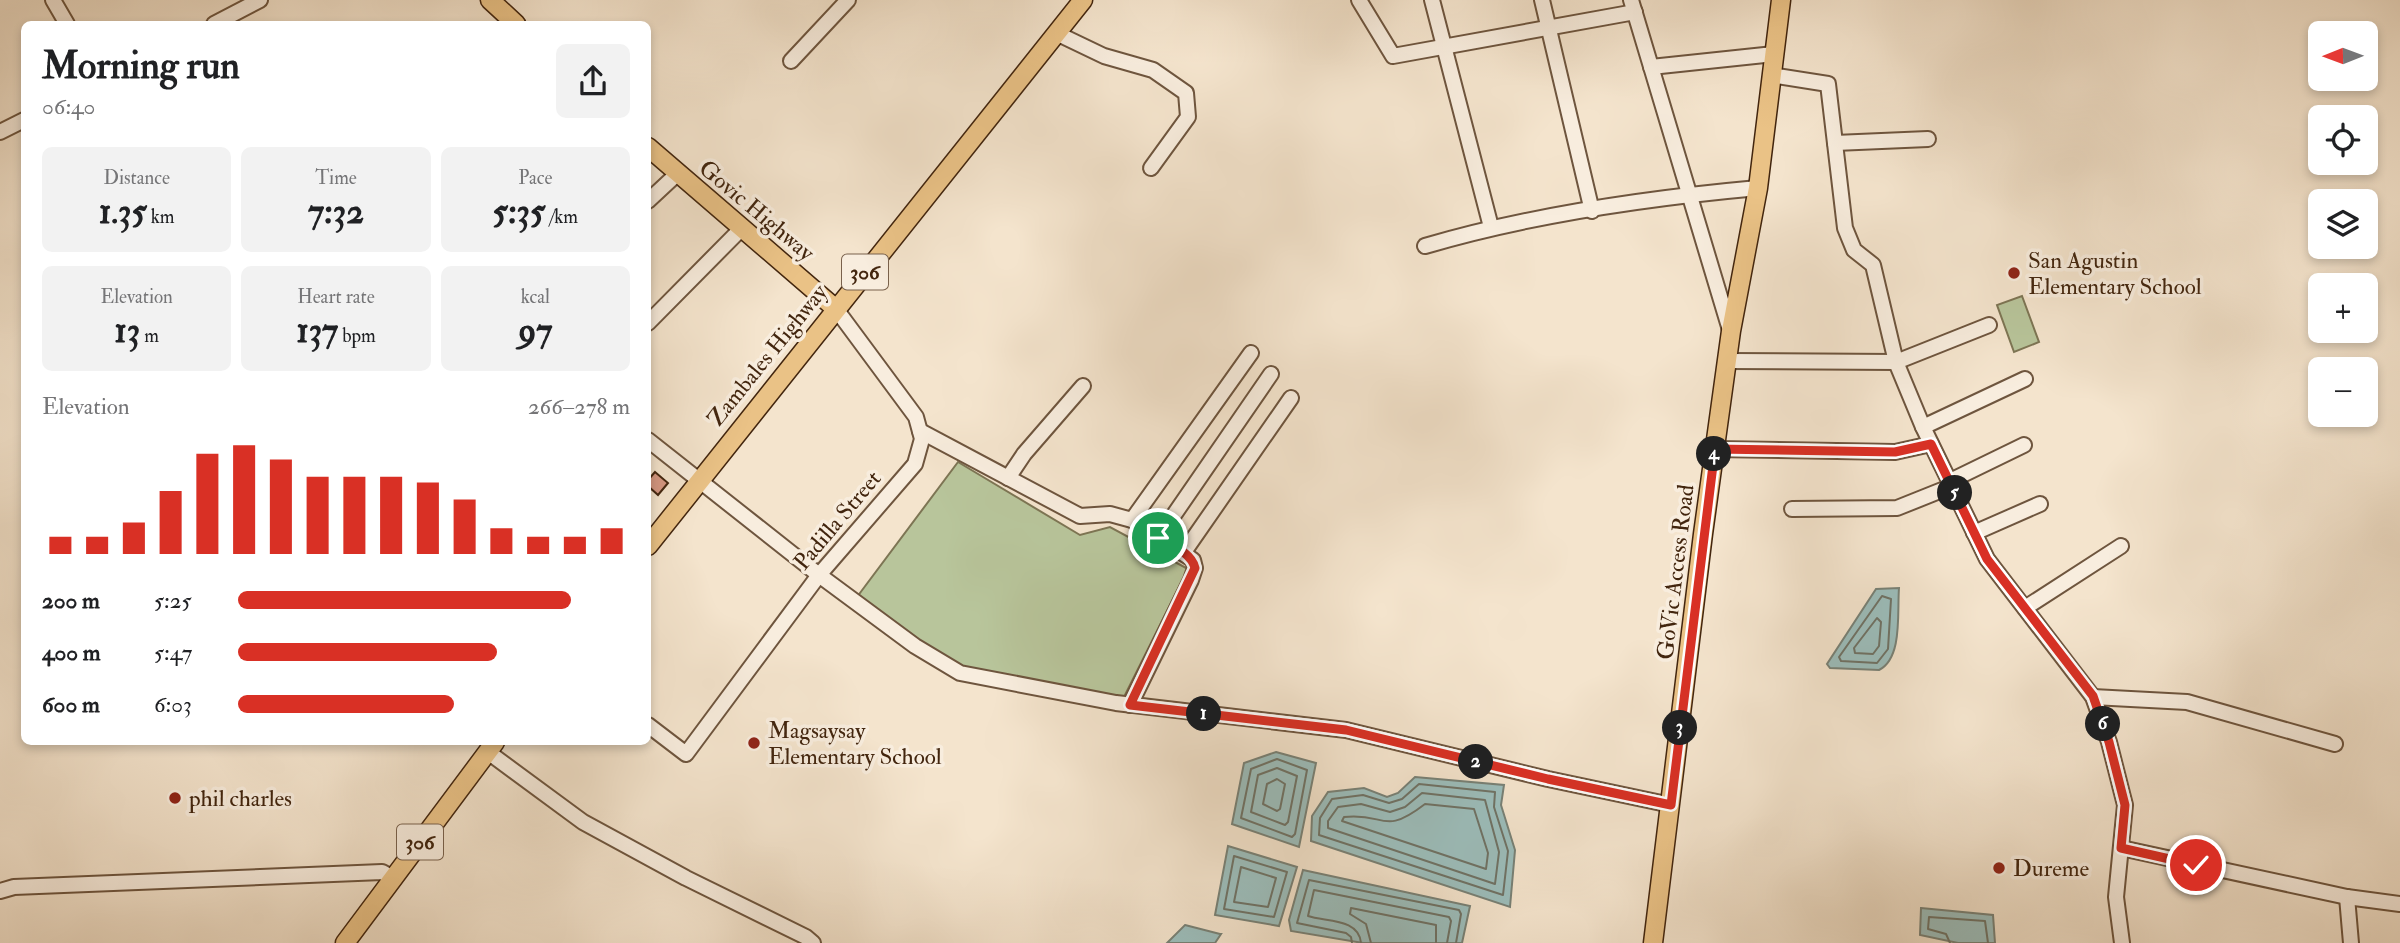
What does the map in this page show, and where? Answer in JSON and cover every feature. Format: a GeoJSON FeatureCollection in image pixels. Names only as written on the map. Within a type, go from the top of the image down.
{"type":"FeatureCollection","features":[{"type":"Feature","properties":{"kind":"main road"},"geometry":{"type":"LineString","coordinates":[[490,0],[513,21]]}},
{"type":"Feature","properties":{"kind":"main road","name":"Zambales Highway"},"geometry":{"type":"LineString","coordinates":[[651,542],[1083,0]]}},
{"type":"Feature","properties":{"kind":"main road","name":"GoVic Access Road"},"geometry":{"type":"LineString","coordinates":[[1653,943],[1731,331],[1758,188],[1781,0]]}},
{"type":"Feature","properties":{"kind":"main road","name":"Govic Highway"},"geometry":{"type":"LineString","coordinates":[[651,150],[836,309]]}},
{"type":"Feature","properties":{"kind":"main road","name":"306"},"geometry":{"type":"LineString","coordinates":[[345,943],[492,747]]}},
{"type":"Feature","properties":{"kind":"street"},"geometry":{"type":"LineString","coordinates":[[53,0],[65,21]]}},
{"type":"Feature","properties":{"kind":"street"},"geometry":{"type":"LineString","coordinates":[[220,21],[260,0]]}},
{"type":"Feature","properties":{"kind":"street"},"geometry":{"type":"LineString","coordinates":[[791,61],[848,0]]}},
{"type":"Feature","properties":{"kind":"street"},"geometry":{"type":"LineString","coordinates":[[1359,0],[1393,56],[1548,28],[1633,6],[1731,331]]}},
{"type":"Feature","properties":{"kind":"street"},"geometry":{"type":"LineString","coordinates":[[1432,0],[1491,227]]}},
{"type":"Feature","properties":{"kind":"street"},"geometry":{"type":"LineString","coordinates":[[1542,0],[1592,211]]}},
{"type":"Feature","properties":{"kind":"street"},"geometry":{"type":"LineString","coordinates":[[1056,33],[1104,56],[1153,70],[1186,93],[1188,117],[1150,168]]}},
{"type":"Feature","properties":{"kind":"street"},"geometry":{"type":"LineString","coordinates":[[1651,67],[1774,54]]}},
{"type":"Feature","properties":{"kind":"street"},"geometry":{"type":"LineString","coordinates":[[1771,75],[1828,84],[1845,228],[1854,250],[1873,265],[1896,362],[1923,427],[1987,559],[2093,696],[2109,742],[2125,805],[2116,897],[2122,943]]}},
{"type":"Feature","properties":{"kind":"street"},"geometry":{"type":"LineString","coordinates":[[0,132],[21,122]]}},
{"type":"Feature","properties":{"kind":"street"},"geometry":{"type":"LineString","coordinates":[[1835,144],[1928,139]]}},
{"type":"Feature","properties":{"kind":"street"},"geometry":{"type":"LineString","coordinates":[[651,198],[677,174]]}},
{"type":"Feature","properties":{"kind":"street"},"geometry":{"type":"LineString","coordinates":[[1425,246],[1491,227],[1690,194],[1758,188]]}},
{"type":"Feature","properties":{"kind":"street"},"geometry":{"type":"LineString","coordinates":[[651,320],[741,229]]}},
{"type":"Feature","properties":{"kind":"street"},"geometry":{"type":"LineString","coordinates":[[836,309],[916,416],[920,431],[1080,516],[1110,514],[1132,520],[1193,560],[1195,568],[1191,580],[1130,705]]}},
{"type":"Feature","properties":{"kind":"street"},"geometry":{"type":"LineString","coordinates":[[1728,361],[1896,362],[1989,326]]}},
{"type":"Feature","properties":{"kind":"street"},"geometry":{"type":"LineString","coordinates":[[1132,520],[1251,353]]}},
{"type":"Feature","properties":{"kind":"street"},"geometry":{"type":"LineString","coordinates":[[1158,538],[1271,374]]}},
{"type":"Feature","properties":{"kind":"street"},"geometry":{"type":"LineString","coordinates":[[1923,427],[2025,379]]}},
{"type":"Feature","properties":{"kind":"street"},"geometry":{"type":"LineString","coordinates":[[1008,478],[1024,454],[1083,386]]}},
{"type":"Feature","properties":{"kind":"street"},"geometry":{"type":"LineString","coordinates":[[1184,552],[1291,398]]}},
{"type":"Feature","properties":{"kind":"street","name":"Padilla Street"},"geometry":{"type":"LineString","coordinates":[[651,727],[686,754],[819,575],[915,464],[922,439],[920,431]]}},
{"type":"Feature","properties":{"kind":"street"},"geometry":{"type":"LineString","coordinates":[[651,443],[819,575],[915,646],[960,673],[1130,705],[1346,730],[1548,779],[1671,805]]}},
{"type":"Feature","properties":{"kind":"street"},"geometry":{"type":"LineString","coordinates":[[1715,449],[1895,452],[1931,444]]}},
{"type":"Feature","properties":{"kind":"street"},"geometry":{"type":"LineString","coordinates":[[1792,509],[1897,508],[1951,484],[2024,445]]}},
{"type":"Feature","properties":{"kind":"street"},"geometry":{"type":"LineString","coordinates":[[1974,533],[2040,504]]}},
{"type":"Feature","properties":{"kind":"street"},"geometry":{"type":"LineString","coordinates":[[2025,608],[2121,546]]}},
{"type":"Feature","properties":{"kind":"street"},"geometry":{"type":"LineString","coordinates":[[2093,696],[2187,702],[2335,744]]}},
{"type":"Feature","properties":{"kind":"street"},"geometry":{"type":"LineString","coordinates":[[492,747],[583,822],[813,943]]}},
{"type":"Feature","properties":{"kind":"street"},"geometry":{"type":"LineString","coordinates":[[2121,848],[2347,897],[2400,904]]}},
{"type":"Feature","properties":{"kind":"street"},"geometry":{"type":"LineString","coordinates":[[0,891],[14,887],[382,872],[393,878]]}},
{"type":"Feature","properties":{"kind":"street"},"geometry":{"type":"LineString","coordinates":[[2347,897],[2351,943]]}},
{"type":"Feature","properties":{"kind":"green space"},"geometry":{"type":"Polygon","coordinates":[[[2022,296],[2039,342],[2014,352],[1997,305],[2022,296]]]}},
{"type":"Feature","properties":{"kind":"green space"},"geometry":{"type":"Polygon","coordinates":[[[958,462],[1080,535],[1110,527],[1188,569],[1124,697],[956,669],[857,597],[958,462]]]}},
{"type":"Feature","properties":{"kind":"water"},"geometry":{"type":"Polygon","coordinates":[[[1899,588],[1897,633],[1892,656],[1887,664],[1879,670],[1830,668],[1827,664],[1876,589],[1899,588]]]}},
{"type":"Feature","properties":{"kind":"water"},"geometry":{"type":"Polygon","coordinates":[[[1276,752],[1316,763],[1299,847],[1232,824],[1244,763],[1276,752]]]}},
{"type":"Feature","properties":{"kind":"water"},"geometry":{"type":"Polygon","coordinates":[[[1415,777],[1504,785],[1501,805],[1515,850],[1510,907],[1311,841],[1312,816],[1328,792],[1364,788],[1387,797],[1398,793],[1415,777]]]}},
{"type":"Feature","properties":{"kind":"water"},"geometry":{"type":"Polygon","coordinates":[[[1228,846],[1297,867],[1279,926],[1215,915],[1228,846]]]}},
{"type":"Feature","properties":{"kind":"water"},"geometry":{"type":"Polygon","coordinates":[[[1303,870],[1470,906],[1462,943],[1363,943],[1291,931],[1289,920],[1303,870]]]}},
{"type":"Feature","properties":{"kind":"water"},"geometry":{"type":"Polygon","coordinates":[[[1921,908],[1993,915],[1995,943],[1958,943],[1920,935],[1921,908]]]}},
{"type":"Feature","properties":{"kind":"water"},"geometry":{"type":"Polygon","coordinates":[[[1185,925],[1221,934],[1215,943],[1167,943],[1185,925]]]}},
{"type":"Feature","properties":{"kind":"building"},"geometry":{"type":"Polygon","coordinates":[[[655,472],[668,483],[658,495],[651,489],[651,477],[655,472]]]}},
{"type":"Feature","properties":{"kind":"place","name":"San Agustin Elementary School"},"geometry":{"type":"Point","coordinates":[2014,273]}},
{"type":"Feature","properties":{"kind":"place","name":"Magsaysay Elementary School"},"geometry":{"type":"Point","coordinates":[754,743]}},
{"type":"Feature","properties":{"kind":"place","name":"phil charles"},"geometry":{"type":"Point","coordinates":[175,798]}},
{"type":"Feature","properties":{"kind":"place","name":"Dureme"},"geometry":{"type":"Point","coordinates":[1999,868]}},
{"type":"Feature","properties":{"kind":"route"},"geometry":{"type":"LineString","coordinates":[[1158,538],[1184,552],[1193,560],[1195,568],[1130,705],[1346,730],[1548,779],[1671,805],[1715,449],[1895,452],[1931,444],[1987,559],[2093,696],[2109,742],[2125,805],[2126,823],[2121,848],[2196,865]]}}]}
